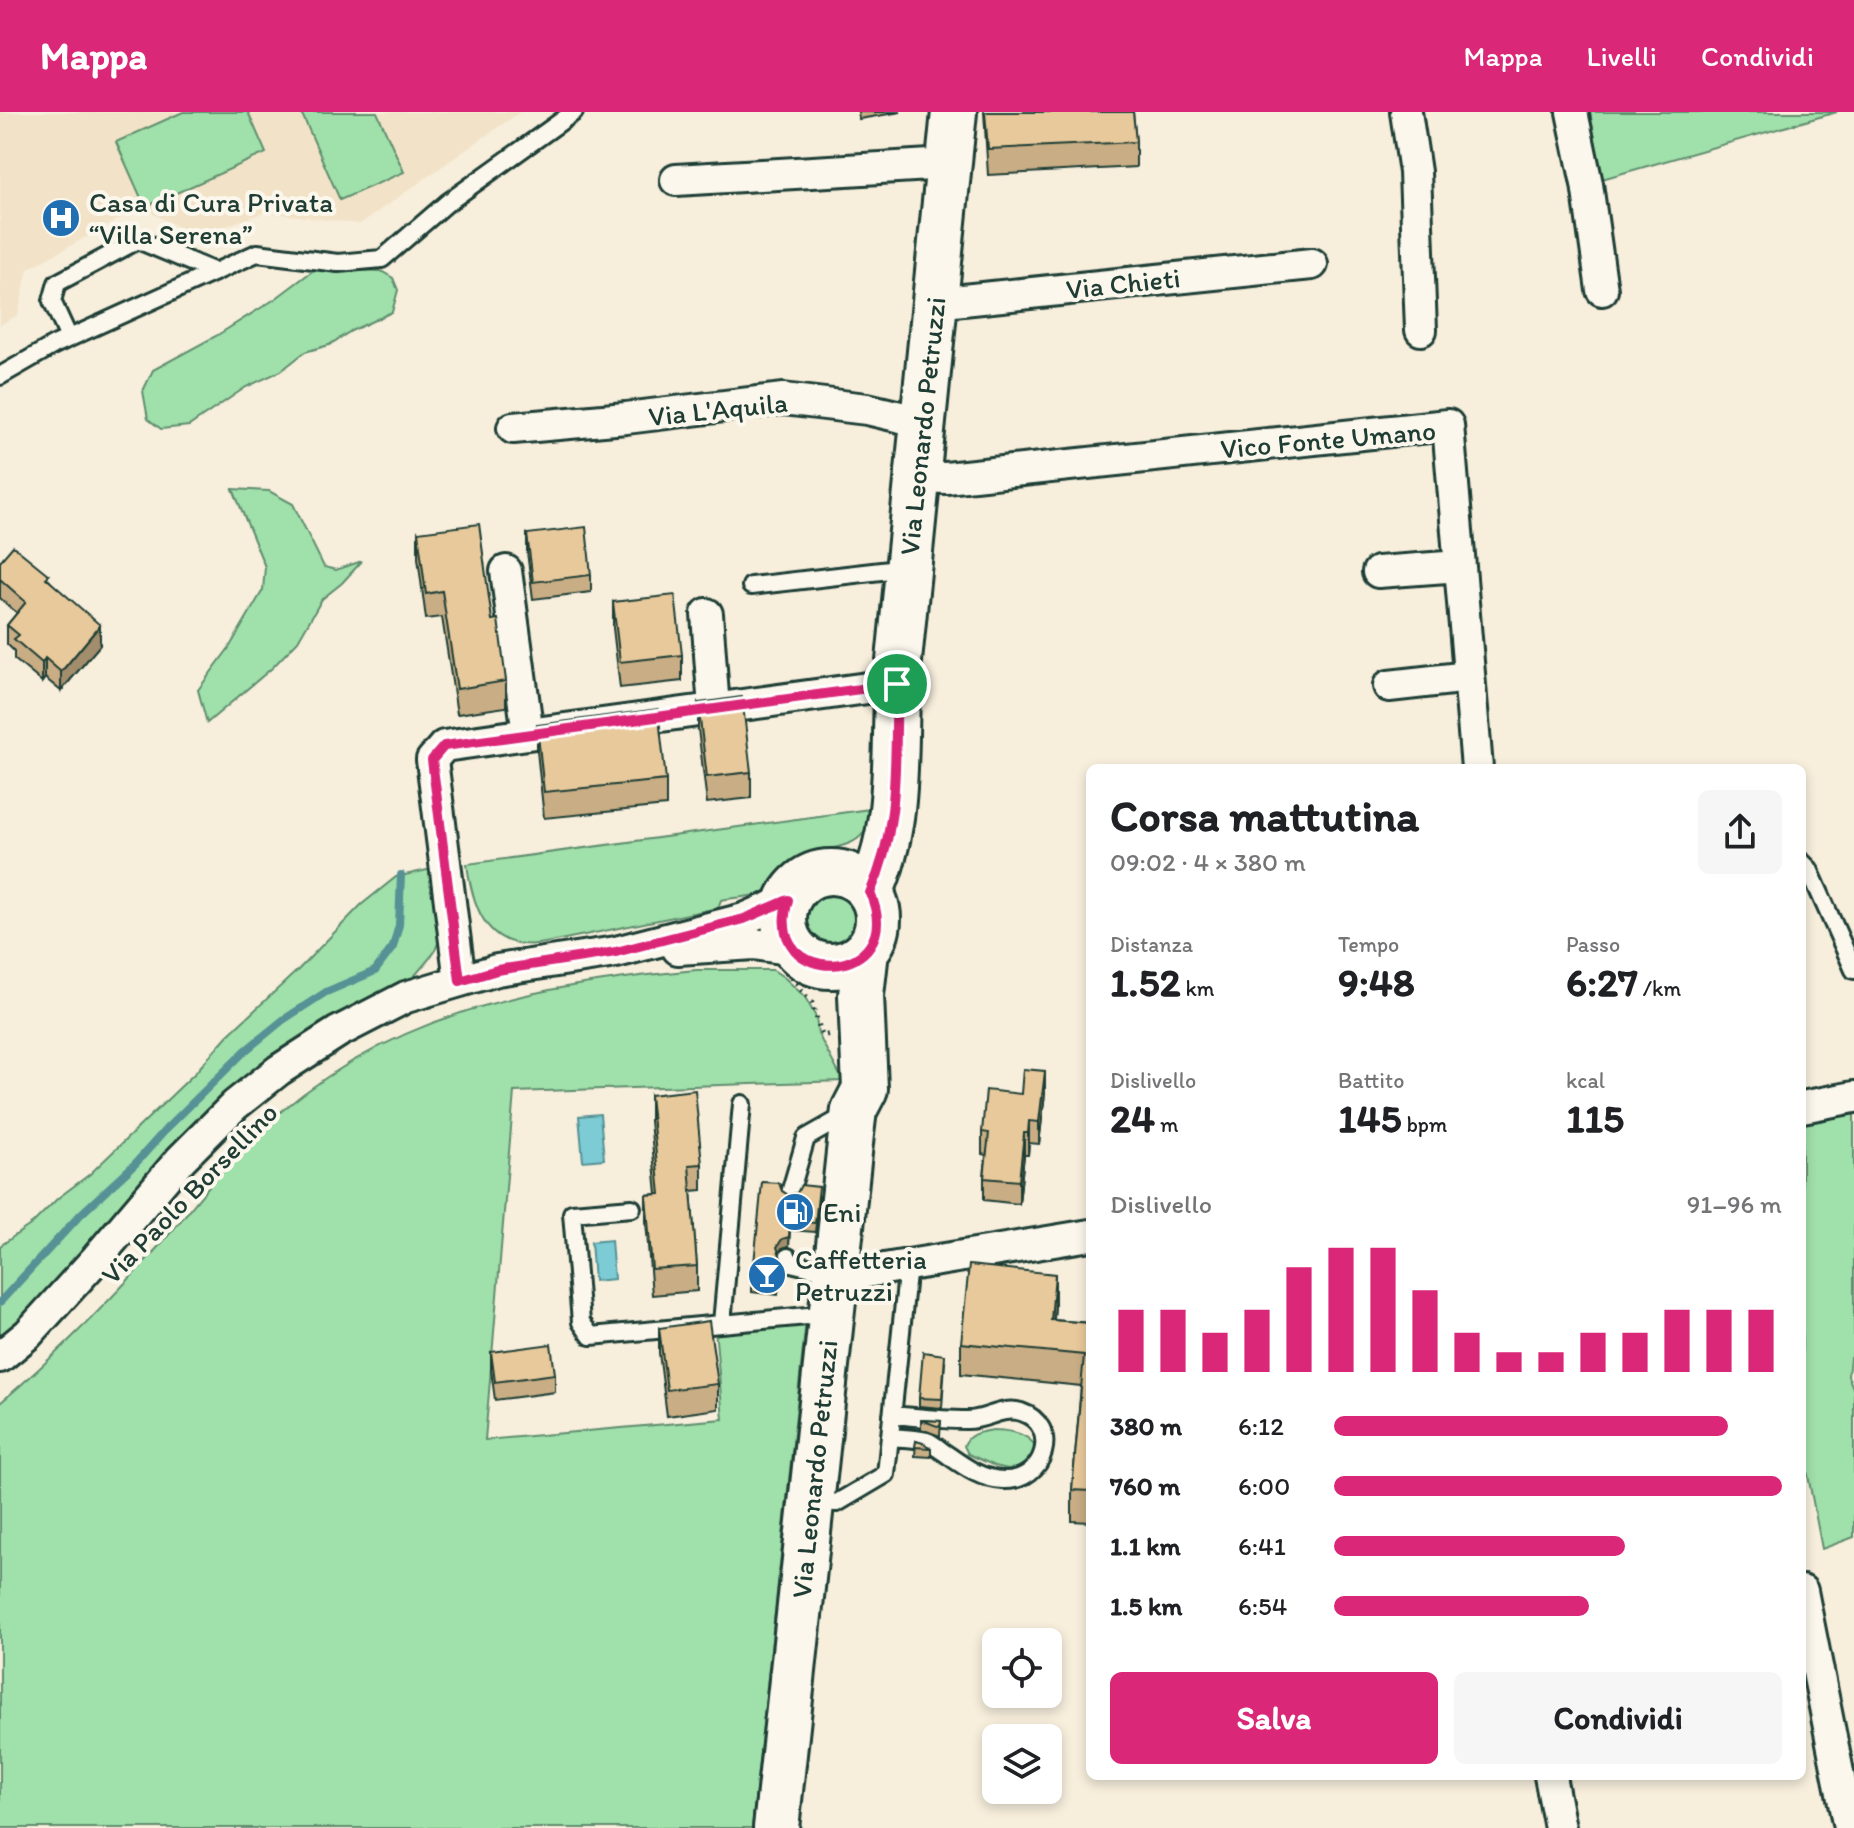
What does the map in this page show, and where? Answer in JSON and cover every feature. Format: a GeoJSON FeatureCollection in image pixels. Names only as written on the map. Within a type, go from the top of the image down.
{"type":"FeatureCollection","features":[{"type":"Feature","properties":{"kind":"main road","name":"Via Leonardo Petruzzi"},"geometry":{"type":"LineString","coordinates":[[854,883],[859,851],[871,834],[895,739],[897,684],[954,112]]}},
{"type":"Feature","properties":{"kind":"main road"},"geometry":{"type":"LineString","coordinates":[[825,873],[854,883],[876,907],[878,923],[866,951],[844,965],[797,961],[784,926],[788,900],[803,882],[825,873]]}},
{"type":"Feature","properties":{"kind":"main road","name":"Via Leonardo Petruzzi"},"geometry":{"type":"LineString","coordinates":[[776,1828],[853,1116],[865,1089],[860,1006],[866,951]]}},
{"type":"Feature","properties":{"kind":"main road","name":"Via Leonardo Petruzzi"},"geometry":{"type":"LineString","coordinates":[[797,961],[839,1013],[853,1116]]}},
{"type":"Feature","properties":{"kind":"street"},"geometry":{"type":"LineString","coordinates":[[1406,112],[1415,172],[1421,330]]}},
{"type":"Feature","properties":{"kind":"street"},"geometry":{"type":"LineString","coordinates":[[1572,112],[1587,184],[1602,290]]}},
{"type":"Feature","properties":{"kind":"street"},"geometry":{"type":"LineString","coordinates":[[676,180],[948,164]]}},
{"type":"Feature","properties":{"kind":"street","name":"Via Chieti"},"geometry":{"type":"LineString","coordinates":[[934,303],[1312,264]]}},
{"type":"Feature","properties":{"kind":"street","name":"Via L'Aquila"},"geometry":{"type":"LineString","coordinates":[[513,428],[783,399],[867,409],[922,422]]}},
{"type":"Feature","properties":{"kind":"street","name":"Vico Fonte Umano"},"geometry":{"type":"LineString","coordinates":[[917,477],[946,478],[1448,425],[1477,764]]}},
{"type":"Feature","properties":{"kind":"street"},"geometry":{"type":"LineString","coordinates":[[1378,572],[1460,566]]}},
{"type":"Feature","properties":{"kind":"street"},"geometry":{"type":"LineString","coordinates":[[506,571],[528,734]]}},
{"type":"Feature","properties":{"kind":"street"},"geometry":{"type":"LineString","coordinates":[[707,614],[714,709]]}},
{"type":"Feature","properties":{"kind":"street"},"geometry":{"type":"LineString","coordinates":[[1389,686],[1469,677]]}},
{"type":"Feature","properties":{"kind":"street"},"geometry":{"type":"LineString","coordinates":[[460,981],[432,760],[444,746],[897,684]]}},
{"type":"Feature","properties":{"kind":"street","name":"Via Paolo Borsellino"},"geometry":{"type":"LineString","coordinates":[[616,952],[744,919],[788,900]]}},
{"type":"Feature","properties":{"kind":"street","name":"Via Paolo Borsellino"},"geometry":{"type":"LineString","coordinates":[[0,1357],[28,1334],[181,1159],[235,1105],[279,1070],[338,1032],[406,997],[497,970],[616,952],[754,944],[797,961]]}},
{"type":"Feature","properties":{"kind":"street"},"geometry":{"type":"LineString","coordinates":[[1806,1106],[1854,1097]]}},
{"type":"Feature","properties":{"kind":"street"},"geometry":{"type":"LineString","coordinates":[[833,1293],[860,1273],[1086,1236]]}},
{"type":"Feature","properties":{"kind":"street"},"geometry":{"type":"LineString","coordinates":[[1806,1605],[1842,1734],[1849,1828]]}},
{"type":"Feature","properties":{"kind":"street"},"geometry":{"type":"LineString","coordinates":[[1551,1780],[1560,1828]]}},
{"type":"Feature","properties":{"kind":"lane"},"geometry":{"type":"LineString","coordinates":[[0,376],[69,338],[257,253],[338,263],[382,259],[447,203],[574,112]]}},
{"type":"Feature","properties":{"kind":"lane"},"geometry":{"type":"LineString","coordinates":[[69,338],[52,301],[57,283],[138,240],[215,272]]}},
{"type":"Feature","properties":{"kind":"lane"},"geometry":{"type":"LineString","coordinates":[[751,586],[908,568]]}},
{"type":"Feature","properties":{"kind":"lane"},"geometry":{"type":"LineString","coordinates":[[1806,866],[1854,970]]}},
{"type":"Feature","properties":{"kind":"lane"},"geometry":{"type":"LineString","coordinates":[[722,1323],[742,1104]]}},
{"type":"Feature","properties":{"kind":"lane"},"geometry":{"type":"LineString","coordinates":[[790,1193],[806,1138],[836,1121],[853,1116]]}},
{"type":"Feature","properties":{"kind":"lane"},"geometry":{"type":"LineString","coordinates":[[632,1208],[572,1213],[581,1322],[591,1336],[722,1323],[833,1293],[820,1272],[791,1263],[788,1257]]}},
{"type":"Feature","properties":{"kind":"lane"},"geometry":{"type":"LineString","coordinates":[[810,1502],[837,1503],[886,1474],[908,1265]]}},
{"type":"Feature","properties":{"kind":"lane"},"geometry":{"type":"LineString","coordinates":[[890,1437],[929,1441],[971,1471],[990,1479],[1006,1480],[1031,1473],[1041,1461],[1045,1446],[1040,1428],[1021,1412],[1005,1411],[967,1421],[892,1415]]}},
{"type":"Feature","properties":{"kind":"path"},"geometry":{"type":"LineString","coordinates":[[797,961],[806,993],[817,1013],[822,1036],[828,1035]]}},
{"type":"Feature","properties":{"kind":"shaded area","name":"Casa di Cura Privata “Villa Serena”"},"geometry":{"type":"Polygon","coordinates":[[[0,112],[520,112],[360,224],[265,212],[196,237],[141,207],[28,269],[18,315],[0,325],[0,112]]]}},
{"type":"Feature","properties":{"kind":"green space"},"geometry":{"type":"Polygon","coordinates":[[[183,112],[248,112],[266,153],[145,207],[116,142],[183,112]]]}},
{"type":"Feature","properties":{"kind":"green space"},"geometry":{"type":"Polygon","coordinates":[[[301,112],[377,112],[404,172],[340,200],[301,112]]]}},
{"type":"Feature","properties":{"kind":"green space"},"geometry":{"type":"Polygon","coordinates":[[[1590,112],[1837,112],[1602,179],[1590,112]]]}},
{"type":"Feature","properties":{"kind":"green space"},"geometry":{"type":"Polygon","coordinates":[[[315,269],[381,271],[393,278],[398,290],[392,312],[329,345],[305,352],[281,371],[246,387],[189,426],[161,429],[148,419],[143,391],[153,370],[216,336],[275,299],[315,269]]]}},
{"type":"Feature","properties":{"kind":"green space"},"geometry":{"type":"Polygon","coordinates":[[[233,489],[269,491],[293,504],[324,567],[336,570],[362,561],[322,599],[298,641],[272,668],[207,723],[198,690],[229,648],[263,590],[265,567],[233,489]]]}},
{"type":"Feature","properties":{"kind":"green space"},"geometry":{"type":"Polygon","coordinates":[[[870,809],[868,823],[857,839],[802,859],[771,890],[721,900],[718,908],[545,943],[510,941],[497,935],[487,925],[474,898],[467,864],[870,809]]]}},
{"type":"Feature","properties":{"kind":"green space"},"geometry":{"type":"Polygon","coordinates":[[[441,867],[444,928],[434,953],[412,979],[315,1030],[0,1342],[0,1246],[33,1223],[58,1198],[90,1174],[361,905],[396,877],[441,867]]]}},
{"type":"Feature","properties":{"kind":"green space"},"geometry":{"type":"Polygon","coordinates":[[[831,896],[848,903],[855,920],[848,937],[831,944],[814,937],[807,920],[814,903],[831,896]]]}},
{"type":"Feature","properties":{"kind":"green space"},"geometry":{"type":"Polygon","coordinates":[[[696,970],[773,970],[785,978],[805,997],[816,1017],[818,1034],[843,1081],[514,1092],[485,1440],[723,1419],[715,1328],[806,1320],[752,1828],[0,1828],[0,1403],[62,1347],[121,1287],[258,1132],[306,1092],[356,1059],[408,1033],[462,1012],[518,997],[576,985],[696,970]]]}},
{"type":"Feature","properties":{"kind":"green space"},"geometry":{"type":"Polygon","coordinates":[[[1854,1109],[1854,1356],[1850,1358],[1848,1376],[1854,1390],[1854,1537],[1822,1549],[1806,1465],[1806,1119],[1854,1109]]]}},
{"type":"Feature","properties":{"kind":"green space"},"geometry":{"type":"Polygon","coordinates":[[[993,1430],[1019,1434],[1032,1443],[1035,1449],[1027,1467],[1008,1469],[968,1454],[964,1446],[969,1438],[993,1430]]]}},
{"type":"Feature","properties":{"kind":"water"},"geometry":{"type":"Polygon","coordinates":[[[600,1114],[604,1159],[583,1161],[579,1116],[600,1114]]]}},
{"type":"Feature","properties":{"kind":"water"},"geometry":{"type":"Polygon","coordinates":[[[611,1240],[614,1279],[594,1281],[591,1242],[611,1240]]]}},
{"type":"Feature","properties":{"kind":"building"},"geometry":{"type":"Polygon","coordinates":[[[985,112],[1133,112],[1136,142],[988,149],[985,112]]]}},
{"type":"Feature","properties":{"kind":"building"},"geometry":{"type":"Polygon","coordinates":[[[479,524],[492,620],[498,619],[506,681],[457,689],[442,591],[426,594],[418,532],[479,524]]]}},
{"type":"Feature","properties":{"kind":"building"},"geometry":{"type":"Polygon","coordinates":[[[586,527],[591,575],[533,582],[527,534],[586,527]]]}},
{"type":"Feature","properties":{"kind":"building"},"geometry":{"type":"Polygon","coordinates":[[[13,546],[49,575],[46,578],[100,625],[61,672],[45,658],[42,663],[14,639],[19,635],[7,625],[26,602],[0,579],[0,561],[13,546]]]}},
{"type":"Feature","properties":{"kind":"building"},"geometry":{"type":"Polygon","coordinates":[[[675,595],[682,655],[620,662],[613,602],[675,595]]]}},
{"type":"Feature","properties":{"kind":"building"},"geometry":{"type":"Polygon","coordinates":[[[742,697],[751,772],[707,777],[698,703],[742,697]]]}},
{"type":"Feature","properties":{"kind":"building"},"geometry":{"type":"Polygon","coordinates":[[[658,709],[666,780],[544,792],[537,725],[658,709]]]}},
{"type":"Feature","properties":{"kind":"building"},"geometry":{"type":"Polygon","coordinates":[[[1023,1069],[1045,1071],[1039,1122],[1029,1121],[1028,1133],[1024,1133],[1019,1181],[984,1178],[989,1133],[982,1132],[986,1090],[1021,1094],[1023,1069]]]}},
{"type":"Feature","properties":{"kind":"building"},"geometry":{"type":"Polygon","coordinates":[[[695,1090],[702,1164],[689,1165],[697,1266],[652,1269],[646,1195],[660,1194],[650,1095],[695,1090]]]}},
{"type":"Feature","properties":{"kind":"building"},"geometry":{"type":"Polygon","coordinates":[[[762,1182],[779,1183],[788,1195],[797,1193],[801,1185],[819,1187],[815,1223],[790,1221],[789,1237],[782,1239],[777,1247],[781,1258],[778,1286],[752,1284],[762,1182]]]}},
{"type":"Feature","properties":{"kind":"building"},"geometry":{"type":"Polygon","coordinates":[[[969,1265],[1055,1274],[1051,1320],[1086,1323],[1086,1491],[1072,1490],[1084,1355],[961,1343],[969,1265]]]}},
{"type":"Feature","properties":{"kind":"building"},"geometry":{"type":"Polygon","coordinates":[[[709,1321],[718,1384],[667,1390],[659,1328],[709,1321]]]}},
{"type":"Feature","properties":{"kind":"building"},"geometry":{"type":"Polygon","coordinates":[[[551,1344],[555,1374],[495,1382],[491,1352],[551,1344]]]}},
{"type":"Feature","properties":{"kind":"building"},"geometry":{"type":"Polygon","coordinates":[[[923,1352],[945,1355],[942,1399],[919,1398],[923,1352]]]}},
{"type":"Feature","properties":{"kind":"building"},"geometry":{"type":"Polygon","coordinates":[[[921,1420],[941,1421],[940,1427],[921,1420]]]}},
{"type":"Feature","properties":{"kind":"building"},"geometry":{"type":"Polygon","coordinates":[[[916,1441],[923,1443],[931,1448],[915,1447],[916,1441]]]}},
{"type":"Feature","properties":{"kind":"waterway"},"geometry":{"type":"LineString","coordinates":[[0,1302],[81,1214],[135,1164],[245,1051],[283,1020],[326,992],[375,971],[393,947],[399,925],[401,875]]}},
{"type":"Feature","properties":{"kind":"place","name":"Casa di Cura Privata “Villa Serena”"},"geometry":{"type":"Point","coordinates":[61,218]}},
{"type":"Feature","properties":{"kind":"place","name":"Eni"},"geometry":{"type":"Point","coordinates":[795,1212]}},
{"type":"Feature","properties":{"kind":"place","name":"Caffetteria Petruzzi"},"geometry":{"type":"Point","coordinates":[767,1275]}},
{"type":"Feature","properties":{"kind":"route"},"geometry":{"type":"LineString","coordinates":[[897,684],[893,816],[882,866],[870,893],[878,923],[874,938],[856,959],[844,965],[830,966],[817,965],[805,959],[788,939],[784,926],[788,900],[744,919],[616,952],[497,970],[460,981],[432,760],[444,746],[897,684]]}}]}
